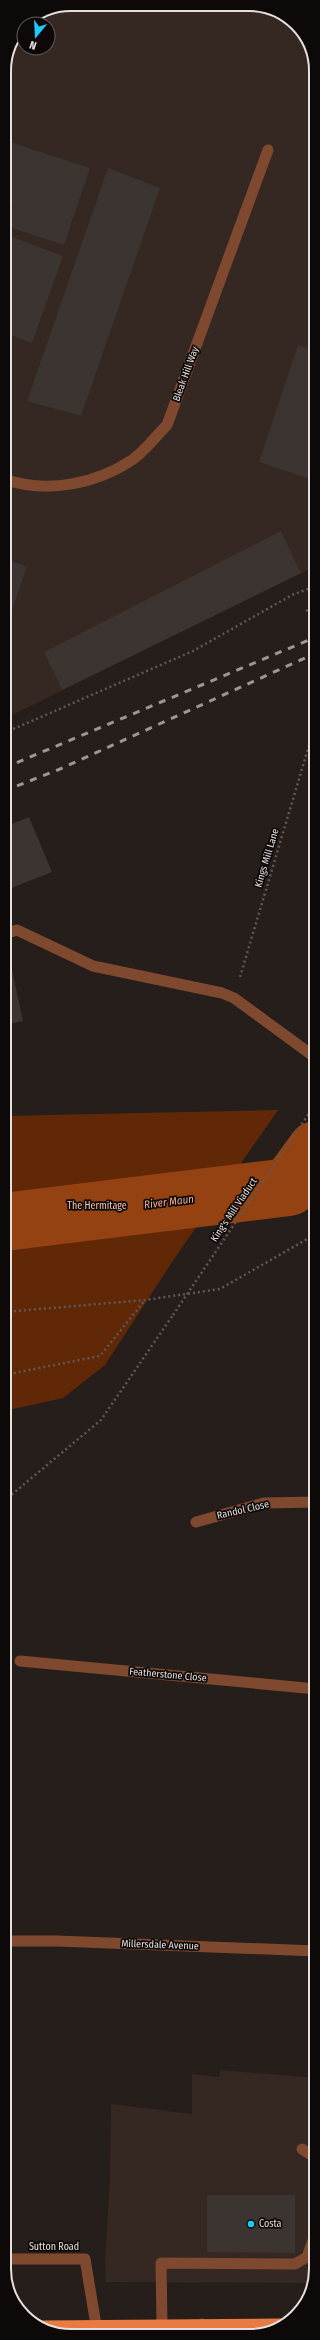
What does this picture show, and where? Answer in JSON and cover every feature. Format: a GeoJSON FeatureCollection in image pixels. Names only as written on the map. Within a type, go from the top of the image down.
{"type":"FeatureCollection","features":[{"type":"Feature","properties":{"kind":"highway"},"geometry":{"type":"LineString","coordinates":[[51,2326],[162,2324],[195,2329]]}},
{"type":"Feature","properties":{"kind":"highway"},"geometry":{"type":"LineString","coordinates":[[215,2329],[271,2325]]}},
{"type":"Feature","properties":{"kind":"street","name":"Bleak Hill Way"},"geometry":{"type":"LineString","coordinates":[[11,482],[17,484],[58,486],[96,480],[133,459],[167,425],[268,150]]}},
{"type":"Feature","properties":{"kind":"street"},"geometry":{"type":"LineString","coordinates":[[11,932],[17,930],[93,966],[222,993],[234,998],[309,1053]]}},
{"type":"Feature","properties":{"kind":"street","name":"Randol Close"},"geometry":{"type":"LineString","coordinates":[[196,1522],[264,1502],[309,1502]]}},
{"type":"Feature","properties":{"kind":"street","name":"Featherstone Close"},"geometry":{"type":"LineString","coordinates":[[20,1662],[309,1688]]}},
{"type":"Feature","properties":{"kind":"street","name":"Millersdale Avenue"},"geometry":{"type":"LineString","coordinates":[[11,1941],[57,1941],[309,1951]]}},
{"type":"Feature","properties":{"kind":"street"},"geometry":{"type":"LineString","coordinates":[[302,2149],[309,2154]]}},
{"type":"Feature","properties":{"kind":"street"},"geometry":{"type":"LineString","coordinates":[[162,2324],[161,2263],[295,2264],[307,2257],[309,2251]]}},
{"type":"Feature","properties":{"kind":"street","name":"Sutton Road"},"geometry":{"type":"LineString","coordinates":[[11,2259],[85,2259],[96,2325]]}},
{"type":"Feature","properties":{"kind":"path"},"geometry":{"type":"LineString","coordinates":[[11,730],[193,651],[292,595],[309,589]]}},
{"type":"Feature","properties":{"kind":"path","name":"Kings Mill Lane"},"geometry":{"type":"LineString","coordinates":[[234,998],[309,746]]}},
{"type":"Feature","properties":{"kind":"path","name":"King's Mill Viaduct"},"geometry":{"type":"LineString","coordinates":[[11,1495],[101,1420],[309,1114]]}},
{"type":"Feature","properties":{"kind":"path"},"geometry":{"type":"LineString","coordinates":[[11,1311],[145,1300],[220,1289],[309,1238]]}},
{"type":"Feature","properties":{"kind":"path"},"geometry":{"type":"LineString","coordinates":[[11,1374],[100,1356],[145,1300]]}},
{"type":"Feature","properties":{"kind":"shaded area"},"geometry":{"type":"Polygon","coordinates":[[[249,11],[265,13],[276,17],[292,28],[301,41],[307,55],[309,67],[309,569],[11,716],[11,71],[12,59],[16,48],[16,56],[56,56],[56,16],[48,16],[59,12],[249,11]]]}},
{"type":"Feature","properties":{"kind":"shaded area"},"geometry":{"type":"Polygon","coordinates":[[[220,2070],[309,2077],[309,2269],[308,2283],[106,2282],[105,2262],[110,2177],[111,2104],[192,2114],[192,2074],[219,2077],[220,2070]]]}},
{"type":"Feature","properties":{"kind":"green space","name":"The Hermitage"},"geometry":{"type":"Polygon","coordinates":[[[278,1110],[174,1259],[105,1365],[63,1398],[11,1409],[11,1116],[278,1110]]]}},
{"type":"Feature","properties":{"kind":"building"},"geometry":{"type":"Polygon","coordinates":[[[11,142],[90,168],[64,245],[11,228],[11,212],[13,207],[11,206],[11,142]]]}},
{"type":"Feature","properties":{"kind":"building"},"geometry":{"type":"Polygon","coordinates":[[[108,168],[160,188],[81,416],[27,401],[108,168]]]}},
{"type":"Feature","properties":{"kind":"building"},"geometry":{"type":"Polygon","coordinates":[[[11,237],[63,256],[32,343],[11,336],[11,237]]]}},
{"type":"Feature","properties":{"kind":"building"},"geometry":{"type":"Polygon","coordinates":[[[298,345],[309,349],[309,479],[259,462],[298,345]]]}},
{"type":"Feature","properties":{"kind":"building"},"geometry":{"type":"Polygon","coordinates":[[[281,531],[301,573],[62,690],[44,652],[281,531]]]}},
{"type":"Feature","properties":{"kind":"building"},"geometry":{"type":"Polygon","coordinates":[[[11,561],[27,567],[11,613],[11,561]]]}},
{"type":"Feature","properties":{"kind":"building"},"geometry":{"type":"Polygon","coordinates":[[[29,817],[52,872],[11,888],[11,824],[29,817]]]}},
{"type":"Feature","properties":{"kind":"building"},"geometry":{"type":"Polygon","coordinates":[[[11,966],[23,1021],[11,1024],[11,966]]]}},
{"type":"Feature","properties":{"kind":"building","name":"Costa"},"geometry":{"type":"Polygon","coordinates":[[[207,2195],[295,2195],[295,2253],[207,2252],[207,2195]]]}},
{"type":"Feature","properties":{"kind":"waterway","name":"River Maun"},"geometry":{"type":"LineString","coordinates":[[11,1221],[289,1187],[309,1160]]}},
{"type":"Feature","properties":{"kind":"railway"},"geometry":{"type":"LineString","coordinates":[[11,765],[309,640]]}},
{"type":"Feature","properties":{"kind":"railway"},"geometry":{"type":"LineString","coordinates":[[11,788],[60,769],[309,656]]}},
{"type":"Feature","properties":{"kind":"place","name":"Costa"},"geometry":{"type":"Point","coordinates":[251,2224]}}]}
